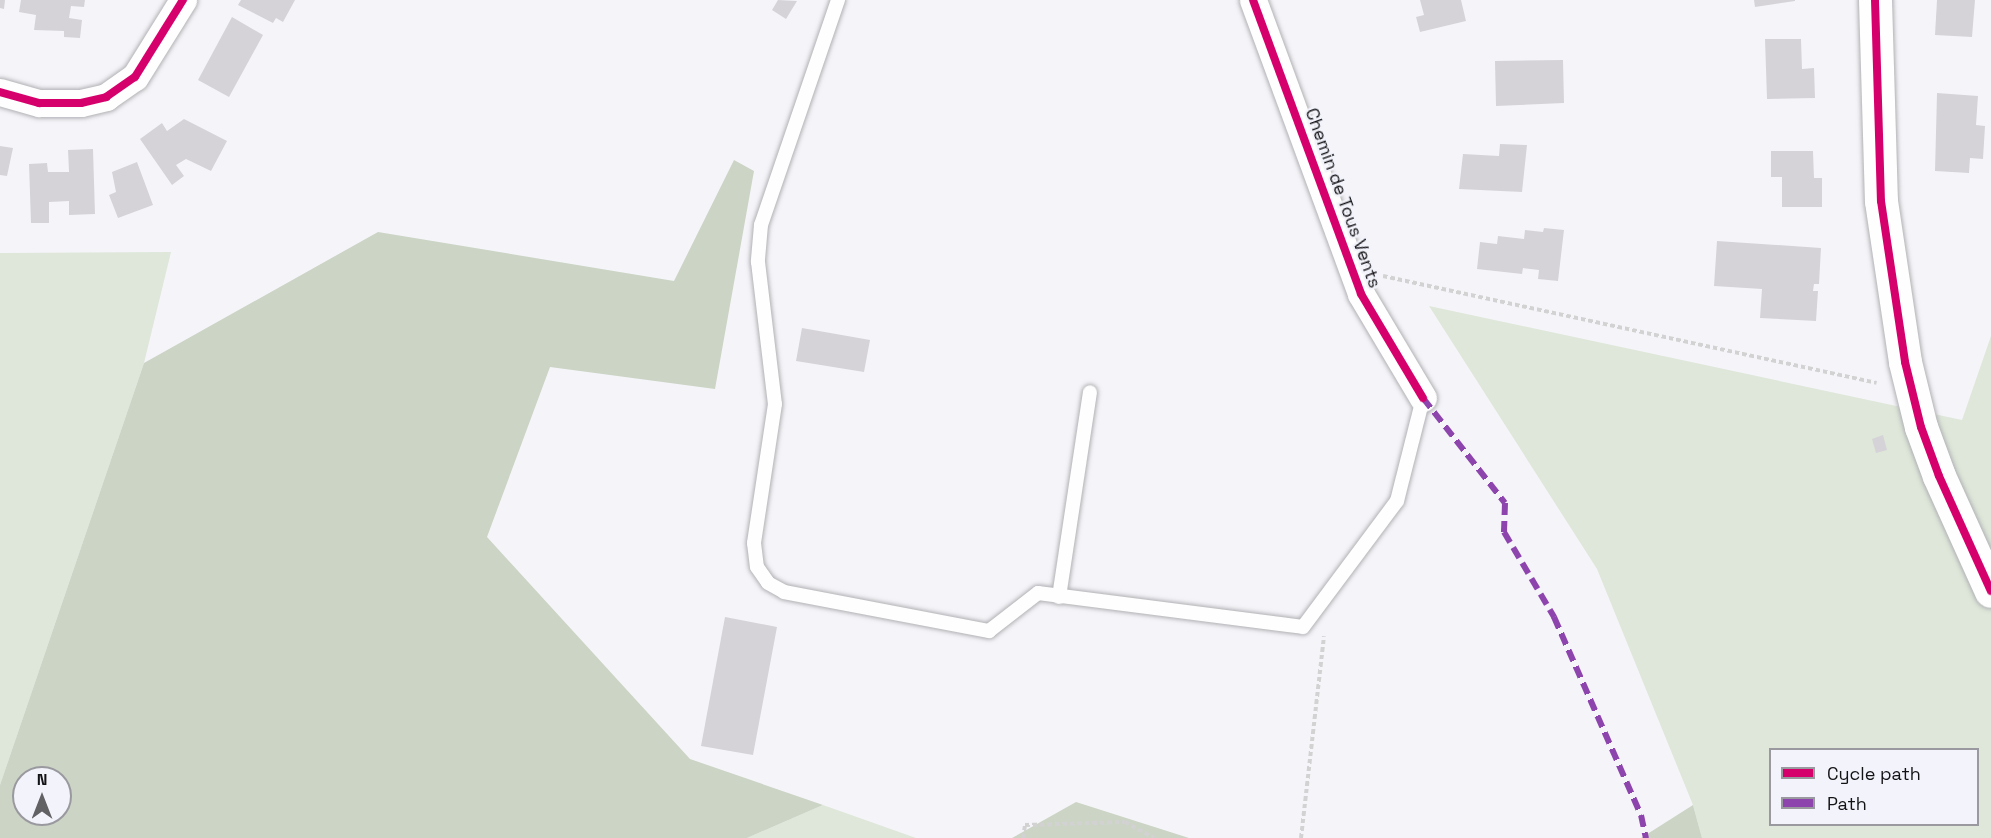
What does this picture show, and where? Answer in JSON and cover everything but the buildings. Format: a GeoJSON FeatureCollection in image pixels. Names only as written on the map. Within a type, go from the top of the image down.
{"type":"FeatureCollection","features":[{"type":"Feature","properties":{"kind":"street"},"geometry":{"type":"LineString","coordinates":[[0,92],[39,103],[81,103],[106,97],[135,77],[183,0]]}},
{"type":"Feature","properties":{"kind":"street","name":"Chemin de Tous Vents"},"geometry":{"type":"LineString","coordinates":[[1253,0],[1324,184],[1350,269],[1361,294],[1423,398]]}},
{"type":"Feature","properties":{"kind":"street"},"geometry":{"type":"LineString","coordinates":[[1875,0],[1881,201],[1911,390],[1939,476],[1991,591]]}},
{"type":"Feature","properties":{"kind":"lane"},"geometry":{"type":"LineString","coordinates":[[838,0],[761,225],[758,262],[775,404],[754,543],[757,567],[768,583],[784,592],[990,631],[1038,593],[1303,627],[1397,501],[1423,398]]}},
{"type":"Feature","properties":{"kind":"lane"},"geometry":{"type":"LineString","coordinates":[[1059,597],[1090,392]]}},
{"type":"Feature","properties":{"kind":"path"},"geometry":{"type":"LineString","coordinates":[[1350,269],[1911,390]]}},
{"type":"Feature","properties":{"kind":"path"},"geometry":{"type":"LineString","coordinates":[[1301,838],[1328,594]]}},
{"type":"Feature","properties":{"kind":"path"},"geometry":{"type":"LineString","coordinates":[[1023,838],[1024,825],[1125,822],[1154,838]]}},
{"type":"Feature","properties":{"kind":"shaded area"},"geometry":{"type":"Polygon","coordinates":[[[171,252],[144,363],[0,785],[0,253],[171,252]]]}},
{"type":"Feature","properties":{"kind":"shaded area"},"geometry":{"type":"Polygon","coordinates":[[[1429,306],[1962,420],[1991,336],[1991,838],[1702,838],[1693,805],[1597,569],[1429,306]]]}},
{"type":"Feature","properties":{"kind":"shaded area"},"geometry":{"type":"Polygon","coordinates":[[[823,805],[916,838],[747,838],[823,805]]]}},
{"type":"Feature","properties":{"kind":"green space"},"geometry":{"type":"Polygon","coordinates":[[[734,160],[754,171],[715,389],[550,367],[487,537],[690,759],[823,805],[747,838],[0,838],[0,785],[144,363],[378,232],[674,281],[734,160]]]}},
{"type":"Feature","properties":{"kind":"green space"},"geometry":{"type":"Polygon","coordinates":[[[1076,802],[1189,838],[1012,838],[1076,802]]]}},
{"type":"Feature","properties":{"kind":"green space"},"geometry":{"type":"Polygon","coordinates":[[[1693,805],[1702,838],[1641,838],[1693,805]]]}},
{"type":"Feature","properties":{"kind":"marked path"},"geometry":{"type":"LineString","coordinates":[[1423,398],[1505,503],[1504,532],[1554,617],[1641,815],[1646,838]]}},
{"type":"Feature","properties":{"kind":"cycle path"},"geometry":{"type":"LineString","coordinates":[[0,92],[39,103],[81,103],[106,97],[135,77],[183,0]]}},
{"type":"Feature","properties":{"kind":"cycle path"},"geometry":{"type":"LineString","coordinates":[[1253,0],[1361,294],[1423,398]]}},
{"type":"Feature","properties":{"kind":"cycle path"},"geometry":{"type":"LineString","coordinates":[[1875,0],[1881,201],[1905,362],[1921,427],[1939,476],[1991,591]]}}]}
